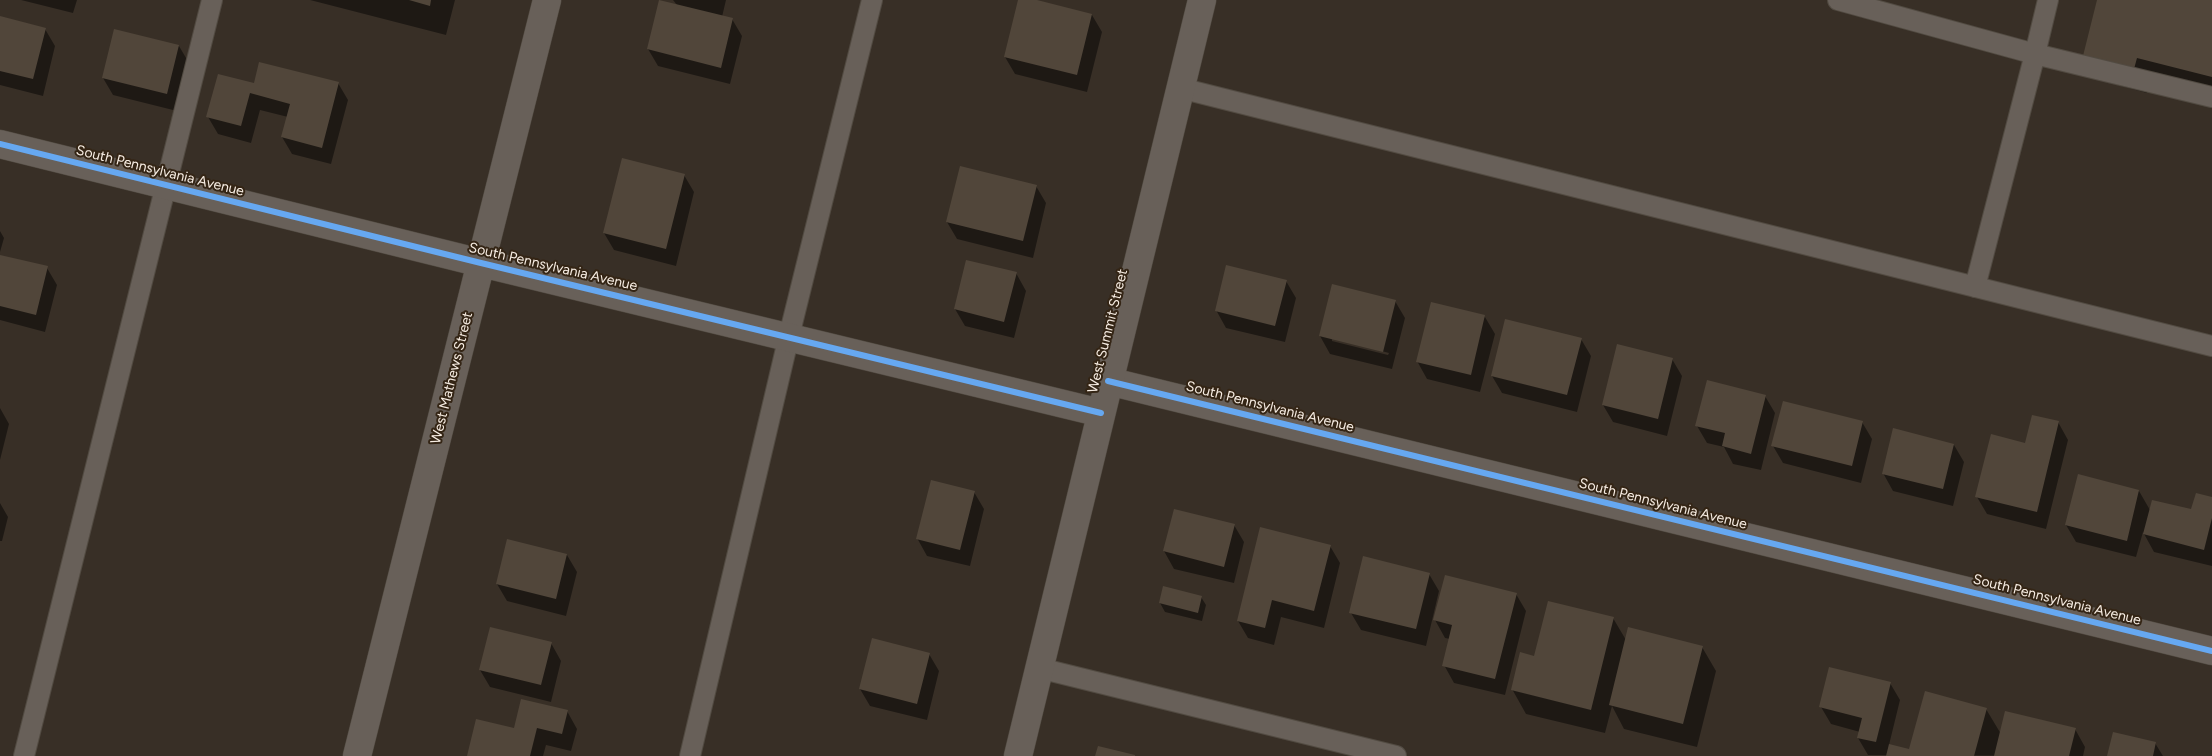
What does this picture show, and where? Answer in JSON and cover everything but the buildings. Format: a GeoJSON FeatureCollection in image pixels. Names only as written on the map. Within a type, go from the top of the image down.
{"type":"FeatureCollection","features":[{"type":"Feature","properties":{"kind":"street","name":"West Mathews Street"},"geometry":{"type":"LineString","coordinates":[[357,756],[547,0]]}},
{"type":"Feature","properties":{"kind":"street","name":"West Summit Street"},"geometry":{"type":"LineString","coordinates":[[1018,756],[1202,0]]}},
{"type":"Feature","properties":{"kind":"street","name":"South Pennsylvania Avenue"},"geometry":{"type":"LineString","coordinates":[[0,144],[481,263],[1101,412]]}},
{"type":"Feature","properties":{"kind":"street","name":"South Pennsylvania Avenue"},"geometry":{"type":"LineString","coordinates":[[1108,381],[2212,650]]}},
{"type":"Feature","properties":{"kind":"lane"},"geometry":{"type":"LineString","coordinates":[[24,756],[168,186],[212,0]]}},
{"type":"Feature","properties":{"kind":"lane"},"geometry":{"type":"LineString","coordinates":[[690,756],[789,336],[872,0]]}},
{"type":"Feature","properties":{"kind":"lane"},"geometry":{"type":"LineString","coordinates":[[1838,0],[2035,54],[2212,98]]}},
{"type":"Feature","properties":{"kind":"lane"},"geometry":{"type":"LineString","coordinates":[[1975,287],[2048,0]]}},
{"type":"Feature","properties":{"kind":"lane"},"geometry":{"type":"LineString","coordinates":[[1180,88],[2212,346]]}},
{"type":"Feature","properties":{"kind":"lane"},"geometry":{"type":"LineString","coordinates":[[1039,668],[1396,756]]}},
{"type":"Feature","properties":{"kind":"cycle path"},"geometry":{"type":"LineString","coordinates":[[0,144],[1101,413]]}},
{"type":"Feature","properties":{"kind":"cycle path"},"geometry":{"type":"LineString","coordinates":[[1108,381],[2212,651]]}}]}
